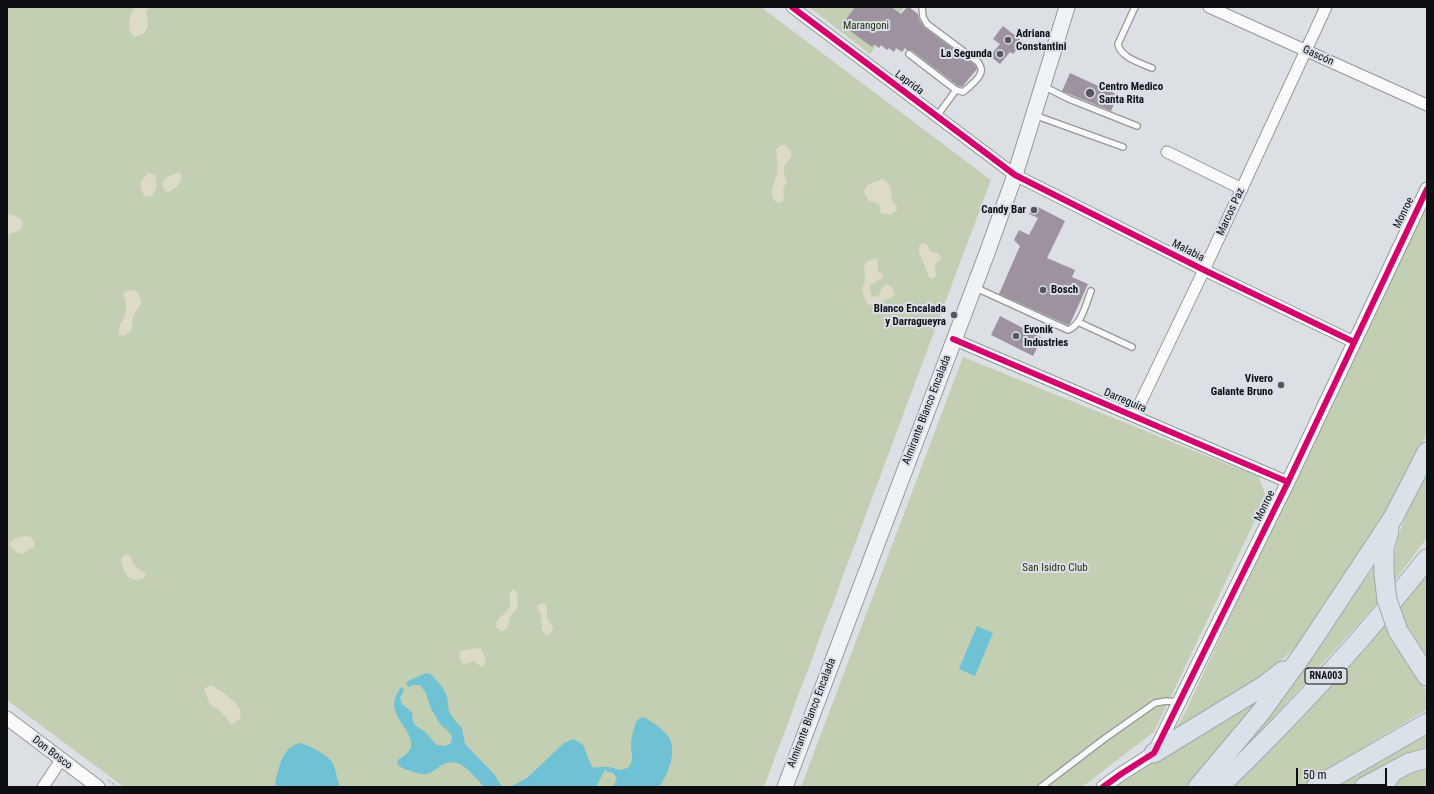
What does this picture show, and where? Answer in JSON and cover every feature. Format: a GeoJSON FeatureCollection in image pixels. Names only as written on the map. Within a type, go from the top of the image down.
{"type":"FeatureCollection","features":[{"type":"Feature","properties":{"kind":"highway"},"geometry":{"type":"LineString","coordinates":[[1198,787],[1261,712],[1305,651],[1393,518],[1427,452]]}},
{"type":"Feature","properties":{"kind":"highway"},"geometry":{"type":"LineString","coordinates":[[1393,518],[1384,548],[1384,574],[1387,600],[1398,631],[1427,676]]}},
{"type":"Feature","properties":{"kind":"highway","name":"RNA003"},"geometry":{"type":"LineString","coordinates":[[1219,787],[1289,717],[1402,591],[1427,560]]}},
{"type":"Feature","properties":{"kind":"highway"},"geometry":{"type":"LineString","coordinates":[[1154,753],[1265,685],[1280,674],[1305,651]]}},
{"type":"Feature","properties":{"kind":"highway"},"geometry":{"type":"LineString","coordinates":[[1316,787],[1427,723]]}},
{"type":"Feature","properties":{"kind":"highway"},"geometry":{"type":"LineString","coordinates":[[1364,787],[1388,780],[1409,763],[1427,758]]}},
{"type":"Feature","properties":{"kind":"main road","name":"Almirante Blanco Encalada"},"geometry":{"type":"LineString","coordinates":[[784,787],[1015,175],[1067,7]]}},
{"type":"Feature","properties":{"kind":"street","name":"Laprida"},"geometry":{"type":"LineString","coordinates":[[792,7],[1015,175]]}},
{"type":"Feature","properties":{"kind":"street","name":"Gascón"},"geometry":{"type":"LineString","coordinates":[[1209,7],[1427,105]]}},
{"type":"Feature","properties":{"kind":"street","name":"Marcos Paz"},"geometry":{"type":"LineString","coordinates":[[1134,416],[1204,270],[1326,7]]}},
{"type":"Feature","properties":{"kind":"street"},"geometry":{"type":"LineString","coordinates":[[1167,152],[1242,189]]}},
{"type":"Feature","properties":{"kind":"street","name":"Malabia"},"geometry":{"type":"LineString","coordinates":[[1015,175],[1204,270],[1354,342]]}},
{"type":"Feature","properties":{"kind":"street","name":"Monroe"},"geometry":{"type":"LineString","coordinates":[[1154,753],[1288,482],[1427,189]]}},
{"type":"Feature","properties":{"kind":"street","name":"Darreguira"},"geometry":{"type":"LineString","coordinates":[[954,339],[1288,482]]}},
{"type":"Feature","properties":{"kind":"street","name":"Don Bosco"},"geometry":{"type":"LineString","coordinates":[[7,718],[98,787]]}},
{"type":"Feature","properties":{"kind":"street"},"geometry":{"type":"LineString","coordinates":[[1103,787],[1154,753]]}},
{"type":"Feature","properties":{"kind":"street"},"geometry":{"type":"LineString","coordinates":[[43,787],[61,760]]}},
{"type":"Feature","properties":{"kind":"lane"},"geometry":{"type":"LineString","coordinates":[[909,54],[956,90],[963,92],[969,88],[981,73],[982,69],[978,62],[927,24],[923,17],[922,7]]}},
{"type":"Feature","properties":{"kind":"lane"},"geometry":{"type":"LineString","coordinates":[[1135,7],[1118,46],[1120,51],[1125,55],[1152,68]]}},
{"type":"Feature","properties":{"kind":"lane"},"geometry":{"type":"LineString","coordinates":[[1043,86],[1069,99],[1136,126]]}},
{"type":"Feature","properties":{"kind":"lane"},"geometry":{"type":"LineString","coordinates":[[937,116],[956,90]]}},
{"type":"Feature","properties":{"kind":"lane"},"geometry":{"type":"LineString","coordinates":[[1033,115],[1123,147]]}},
{"type":"Feature","properties":{"kind":"lane"},"geometry":{"type":"LineString","coordinates":[[974,287],[1068,330],[1078,322],[1091,291]]}},
{"type":"Feature","properties":{"kind":"lane"},"geometry":{"type":"LineString","coordinates":[[1078,322],[1132,347]]}},
{"type":"Feature","properties":{"kind":"lane"},"geometry":{"type":"LineString","coordinates":[[1041,787],[1104,739],[1155,703],[1166,701],[1180,702]]}},
{"type":"Feature","properties":{"kind":"green space"},"geometry":{"type":"Polygon","coordinates":[[[7,7],[761,7],[991,180],[764,787],[124,787],[7,700],[7,7]]]}},
{"type":"Feature","properties":{"kind":"green space","name":"Marangoni"},"geometry":{"type":"Polygon","coordinates":[[[809,7],[904,7],[870,54],[809,7]]]}},
{"type":"Feature","properties":{"kind":"green space"},"geometry":{"type":"Polygon","coordinates":[[[1427,202],[1427,434],[1393,502],[1302,640],[1269,673],[1172,734],[1186,711],[1427,202]]]}},
{"type":"Feature","properties":{"kind":"green space","name":"San Isidro Club"},"geometry":{"type":"Polygon","coordinates":[[[963,357],[1259,477],[1266,497],[1154,732],[1082,787],[801,787],[963,357]]]}},
{"type":"Feature","properties":{"kind":"green space"},"geometry":{"type":"Polygon","coordinates":[[[1427,471],[1427,538],[1395,580],[1394,555],[1397,542],[1408,511],[1427,471]]]}},
{"type":"Feature","properties":{"kind":"green space"},"geometry":{"type":"Polygon","coordinates":[[[1377,563],[1380,600],[1237,758],[1207,785],[1304,664],[1377,563]]]}},
{"type":"Feature","properties":{"kind":"green space"},"geometry":{"type":"Polygon","coordinates":[[[1427,569],[1427,657],[1408,627],[1392,637],[1425,689],[1427,689],[1427,709],[1299,787],[1229,787],[1427,569]]]}},
{"type":"Feature","properties":{"kind":"green space"},"geometry":{"type":"Polygon","coordinates":[[[1268,691],[1189,787],[1111,787],[1268,691]]]}},
{"type":"Feature","properties":{"kind":"green space"},"geometry":{"type":"Polygon","coordinates":[[[1427,727],[1427,754],[1386,769],[1351,787],[1325,787],[1427,727]]]}},
{"type":"Feature","properties":{"kind":"green space"},"geometry":{"type":"Polygon","coordinates":[[[1427,766],[1427,787],[1393,787],[1403,776],[1427,766]]]}},
{"type":"Feature","properties":{"kind":"sand"},"geometry":{"type":"Polygon","coordinates":[[[135,7],[150,7],[146,12],[148,21],[147,29],[143,34],[134,37],[130,31],[129,23],[131,14],[135,7]]]}},
{"type":"Feature","properties":{"kind":"sand"},"geometry":{"type":"Polygon","coordinates":[[[782,145],[786,145],[792,156],[784,167],[787,183],[783,189],[784,199],[777,203],[772,196],[772,189],[777,170],[776,150],[782,145]]]}},
{"type":"Feature","properties":{"kind":"sand"},"geometry":{"type":"Polygon","coordinates":[[[179,172],[182,176],[178,186],[168,192],[164,190],[162,183],[165,178],[179,172]]]}},
{"type":"Feature","properties":{"kind":"sand"},"geometry":{"type":"Polygon","coordinates":[[[149,173],[155,175],[156,186],[152,196],[146,197],[141,190],[140,184],[143,178],[149,173]]]}},
{"type":"Feature","properties":{"kind":"sand"},"geometry":{"type":"Polygon","coordinates":[[[883,179],[890,186],[893,201],[897,206],[897,210],[891,215],[881,213],[879,204],[869,201],[864,192],[869,184],[883,179]]]}},
{"type":"Feature","properties":{"kind":"sand"},"geometry":{"type":"Polygon","coordinates":[[[7,214],[16,216],[21,219],[23,223],[20,230],[9,234],[7,247],[7,214]]]}},
{"type":"Feature","properties":{"kind":"sand"},"geometry":{"type":"Polygon","coordinates":[[[923,243],[927,245],[931,252],[938,253],[941,260],[935,264],[936,277],[932,279],[929,277],[919,252],[919,246],[923,243]]]}},
{"type":"Feature","properties":{"kind":"sand"},"geometry":{"type":"Polygon","coordinates":[[[876,258],[878,261],[878,272],[883,275],[881,279],[870,285],[872,297],[880,294],[882,287],[887,285],[892,288],[895,294],[879,304],[869,305],[866,302],[862,290],[865,279],[864,267],[866,262],[876,258]]]}},
{"type":"Feature","properties":{"kind":"sand"},"geometry":{"type":"Polygon","coordinates":[[[129,290],[136,291],[141,303],[135,312],[132,329],[128,334],[123,336],[119,334],[119,330],[126,309],[124,292],[129,290]]]}},
{"type":"Feature","properties":{"kind":"sand"},"geometry":{"type":"Polygon","coordinates":[[[24,536],[31,537],[35,544],[33,548],[27,550],[23,554],[18,553],[10,546],[10,542],[15,538],[24,536]]]}},
{"type":"Feature","properties":{"kind":"sand"},"geometry":{"type":"Polygon","coordinates":[[[127,554],[131,557],[135,566],[146,573],[144,578],[134,580],[127,576],[123,568],[121,558],[127,554]]]}},
{"type":"Feature","properties":{"kind":"sand"},"geometry":{"type":"Polygon","coordinates":[[[513,589],[517,593],[518,607],[510,617],[507,629],[501,632],[496,627],[497,623],[509,608],[510,595],[513,589]]]}},
{"type":"Feature","properties":{"kind":"sand"},"geometry":{"type":"Polygon","coordinates":[[[544,603],[547,608],[547,618],[553,628],[552,632],[546,636],[542,630],[541,614],[537,607],[538,605],[544,603]]]}},
{"type":"Feature","properties":{"kind":"sand"},"geometry":{"type":"Polygon","coordinates":[[[477,648],[481,649],[485,657],[485,663],[483,666],[480,666],[474,661],[466,664],[462,663],[459,655],[460,651],[477,648]]]}},
{"type":"Feature","properties":{"kind":"sand"},"geometry":{"type":"Polygon","coordinates":[[[210,685],[222,692],[239,707],[241,711],[239,720],[231,724],[218,709],[210,705],[204,689],[210,685]]]}},
{"type":"Feature","properties":{"kind":"water"},"geometry":{"type":"Polygon","coordinates":[[[977,626],[993,633],[975,676],[959,669],[977,626]]]}},
{"type":"Feature","properties":{"kind":"water"},"geometry":{"type":"Polygon","coordinates":[[[426,673],[432,675],[447,696],[449,712],[462,728],[465,744],[494,774],[502,787],[484,787],[468,770],[457,763],[452,762],[444,764],[430,773],[424,774],[410,771],[397,764],[398,760],[407,753],[411,747],[411,740],[399,719],[394,704],[396,696],[402,687],[404,690],[400,698],[402,704],[412,712],[413,722],[416,726],[424,731],[437,745],[445,746],[451,743],[452,736],[441,725],[431,709],[426,693],[420,685],[408,687],[406,682],[426,673]]]}},
{"type":"Feature","properties":{"kind":"water"},"geometry":{"type":"Polygon","coordinates":[[[643,717],[659,727],[667,735],[671,742],[671,762],[666,776],[659,787],[613,787],[617,778],[613,773],[606,771],[606,768],[596,787],[510,787],[527,778],[564,743],[574,739],[583,745],[592,767],[609,767],[622,770],[629,767],[632,758],[632,736],[637,720],[643,717]]]}},
{"type":"Feature","properties":{"kind":"water"},"geometry":{"type":"Polygon","coordinates":[[[299,743],[317,750],[330,759],[335,768],[340,787],[276,787],[275,783],[282,759],[288,749],[299,743]]]}},
{"type":"Feature","properties":{"kind":"building"},"geometry":{"type":"Polygon","coordinates":[[[855,7],[891,7],[901,14],[907,7],[909,7],[918,14],[924,27],[975,65],[977,69],[962,87],[958,86],[911,50],[907,50],[905,48],[902,52],[896,48],[894,52],[889,48],[887,50],[881,45],[879,48],[874,44],[872,47],[842,25],[855,7]]]}},
{"type":"Feature","properties":{"kind":"building","name":"Adriana Constantini"},"geometry":{"type":"Polygon","coordinates":[[[1003,26],[1023,42],[1013,54],[1010,52],[1000,64],[990,56],[1000,44],[993,39],[1003,26]]]}},
{"type":"Feature","properties":{"kind":"building","name":"Centro Medico Santa Rita"},"geometry":{"type":"Polygon","coordinates":[[[1070,73],[1118,95],[1111,111],[1062,91],[1070,73]]]}},
{"type":"Feature","properties":{"kind":"building","name":"Bosch"},"geometry":{"type":"Polygon","coordinates":[[[1034,205],[1065,221],[1047,258],[1075,270],[1072,277],[1088,284],[1070,324],[1068,325],[999,294],[1020,246],[1014,240],[1019,230],[1029,235],[1038,218],[1029,214],[1034,205]]]}},
{"type":"Feature","properties":{"kind":"building","name":"Evonik Industries"},"geometry":{"type":"Polygon","coordinates":[[[1000,316],[1042,338],[1033,356],[991,335],[1000,316]]]}},
{"type":"Feature","properties":{"kind":"cycle path"},"geometry":{"type":"LineString","coordinates":[[792,7],[1015,175],[1204,270],[1354,342]]}},
{"type":"Feature","properties":{"kind":"cycle path"},"geometry":{"type":"LineString","coordinates":[[1103,787],[1154,753],[1288,482],[1427,189]]}},
{"type":"Feature","properties":{"kind":"cycle path"},"geometry":{"type":"LineString","coordinates":[[953,339],[1288,482]]}},
{"type":"Feature","properties":{"kind":"place","name":"Adriana Constantini"},"geometry":{"type":"Point","coordinates":[1008,40]}},
{"type":"Feature","properties":{"kind":"place","name":"La Segunda"},"geometry":{"type":"Point","coordinates":[1000,54]}},
{"type":"Feature","properties":{"kind":"place","name":"Centro Medico Santa Rita"},"geometry":{"type":"Point","coordinates":[1090,93]}},
{"type":"Feature","properties":{"kind":"place","name":"Candy Bar"},"geometry":{"type":"Point","coordinates":[1034,210]}},
{"type":"Feature","properties":{"kind":"place","name":"Bosch"},"geometry":{"type":"Point","coordinates":[1043,290]}},
{"type":"Feature","properties":{"kind":"place","name":"Blanco Encalada y Darragueyra"},"geometry":{"type":"Point","coordinates":[954,315]}},
{"type":"Feature","properties":{"kind":"place","name":"Evonik Industries"},"geometry":{"type":"Point","coordinates":[1016,336]}},
{"type":"Feature","properties":{"kind":"place","name":"Vivero Galante Bruno"},"geometry":{"type":"Point","coordinates":[1281,385]}}]}
